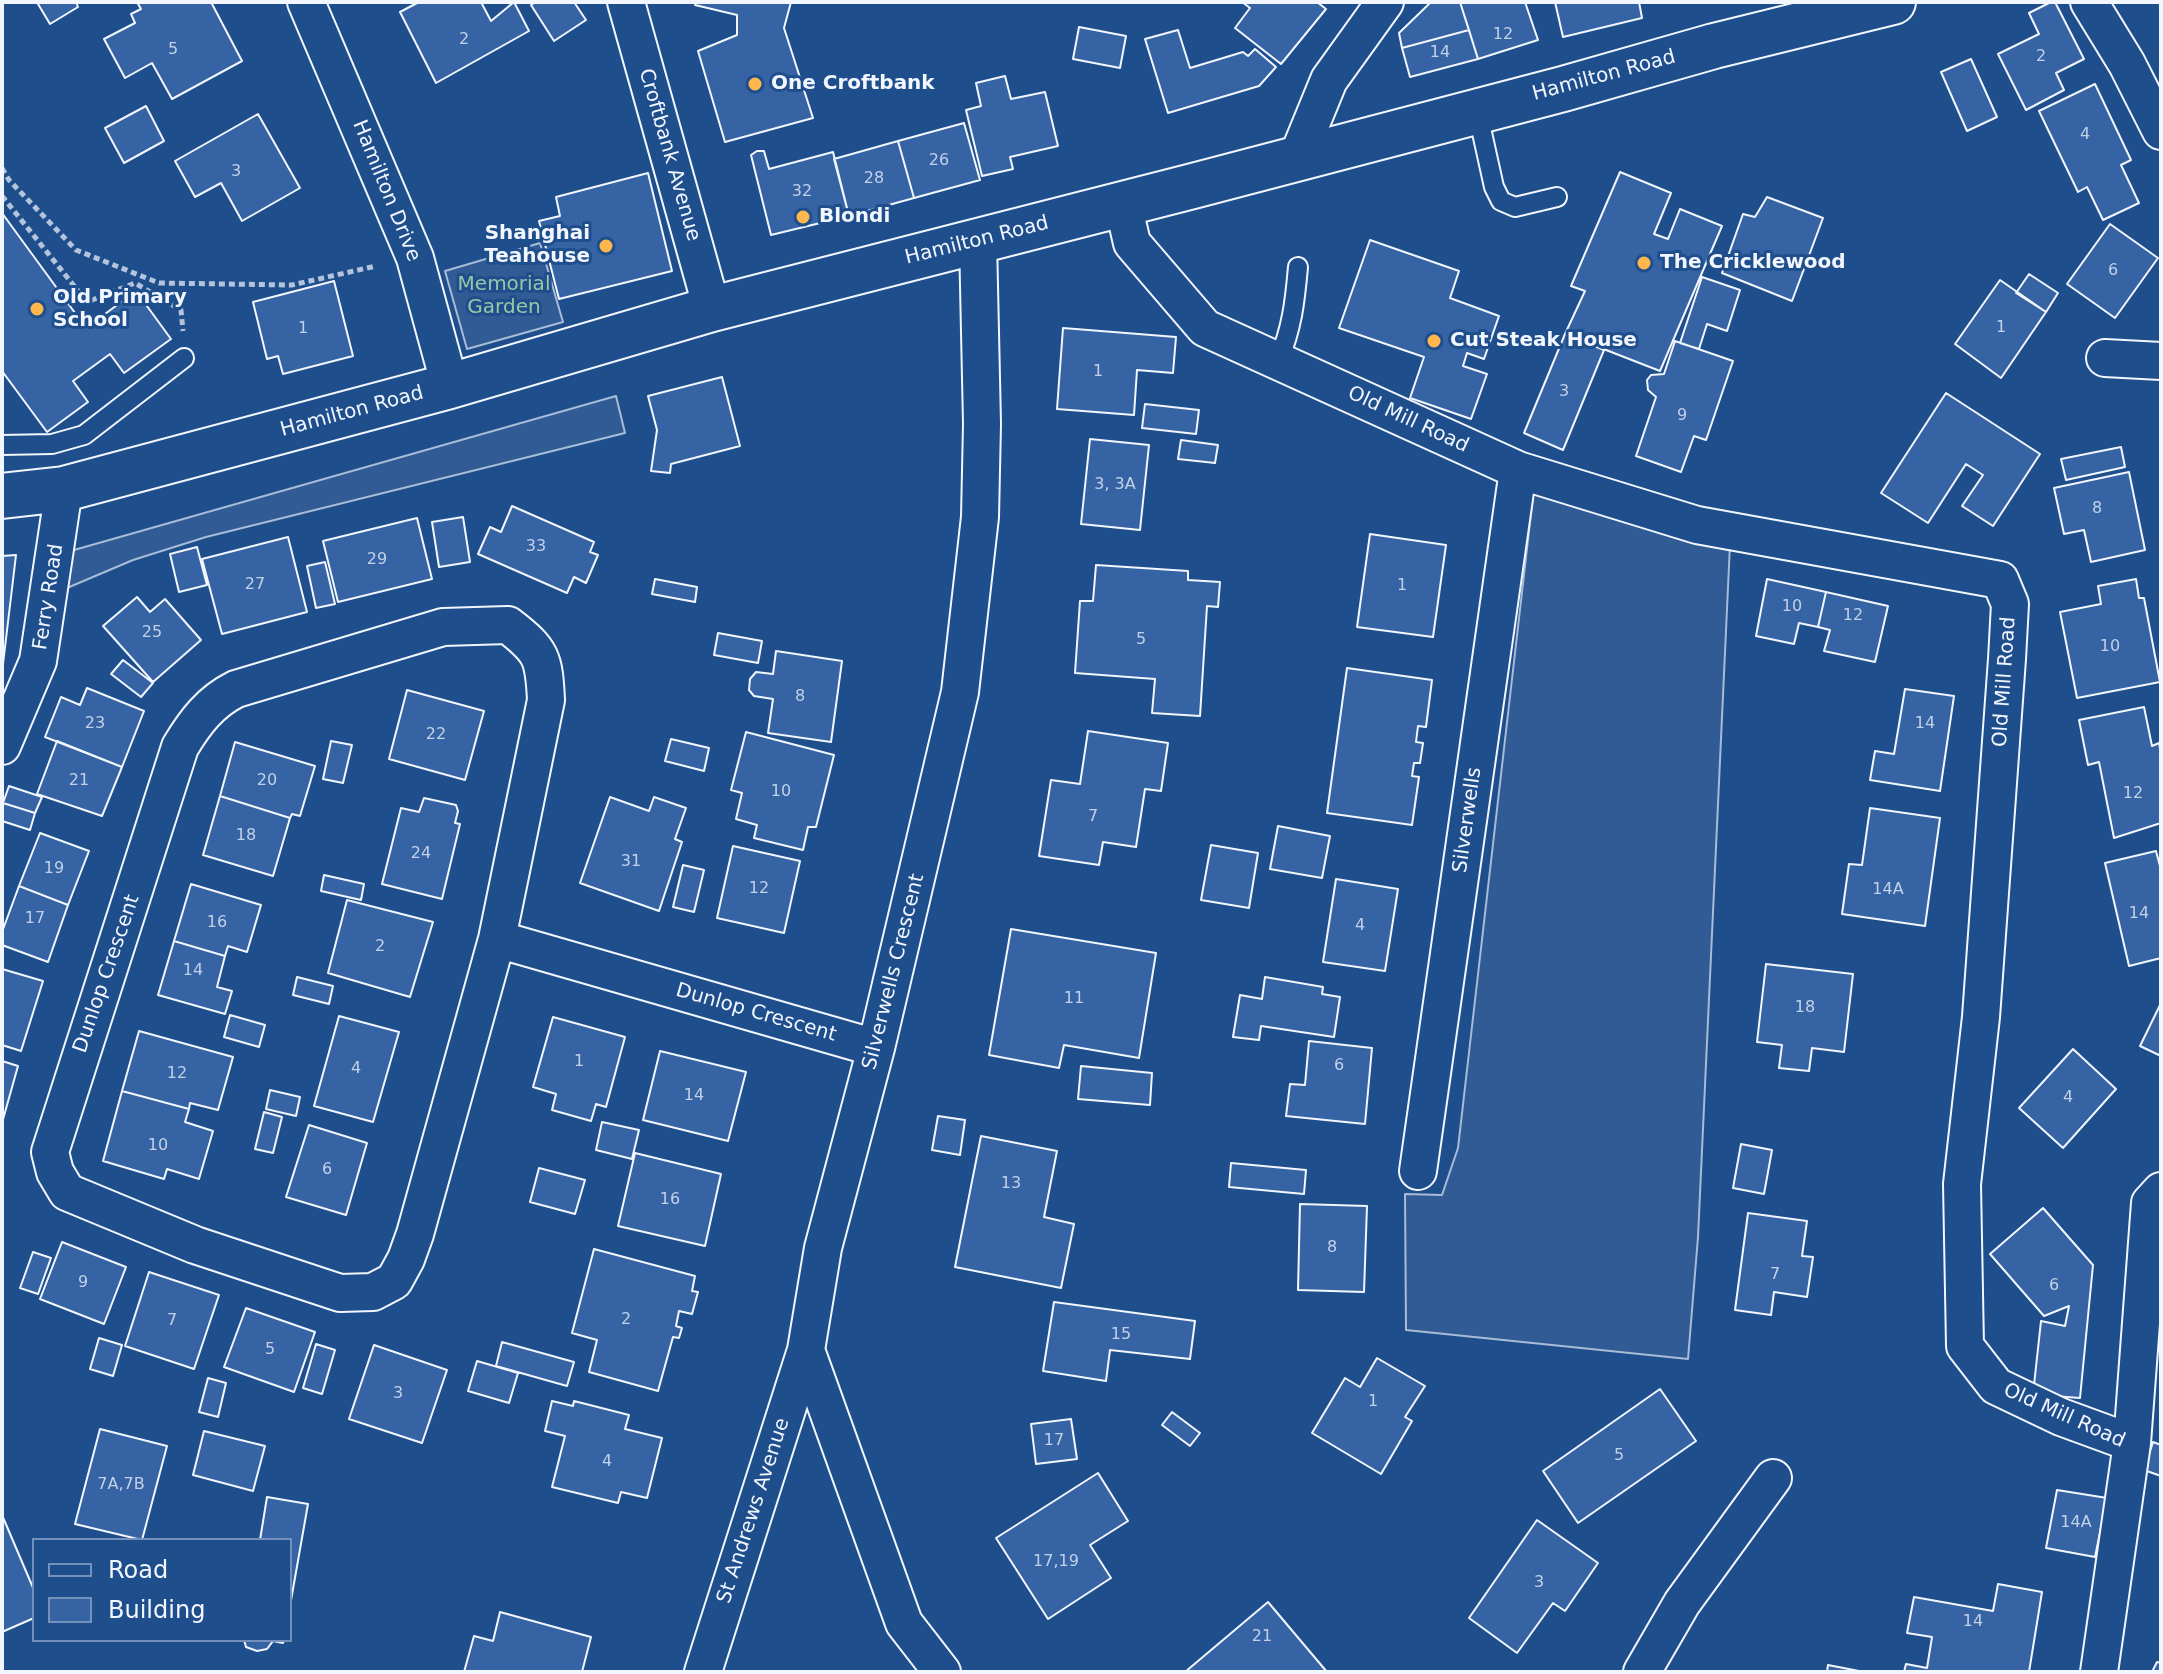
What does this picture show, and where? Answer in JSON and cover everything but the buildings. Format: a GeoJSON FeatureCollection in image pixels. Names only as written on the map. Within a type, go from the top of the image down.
{"type":"FeatureCollection","features":[{"type":"Feature","properties":{"kind":"main road","name":"Hamilton Road"},"geometry":{"type":"LineString","coordinates":[[2,496],[64,489],[450,386],[712,309],[1123,204],[1868,5]]}},
{"type":"Feature","properties":{"kind":"street","name":"Hamilton Drive"},"geometry":{"type":"LineString","coordinates":[[306,2],[415,258],[450,386]]}},
{"type":"Feature","properties":{"kind":"street","name":"Croftbank Avenue"},"geometry":{"type":"LineString","coordinates":[[626,2],[712,309]]}},
{"type":"Feature","properties":{"kind":"street"},"geometry":{"type":"LineString","coordinates":[[1297,158],[1329,80],[1385,2]]}},
{"type":"Feature","properties":{"kind":"street"},"geometry":{"type":"LineString","coordinates":[[2089,2],[2127,64],[2161,131]]}},
{"type":"Feature","properties":{"kind":"street","name":"Old Mill Road"},"geometry":{"type":"LineString","coordinates":[[1123,204],[1132,243],[1205,328],[1518,470],[1697,525],[2000,580],[2010,604],[1981,1017],[1962,1184],[1965,1346],[1996,1386],[2061,1417],[2132,1443],[2099,1672]]}},
{"type":"Feature","properties":{"kind":"street","name":"Silverwells Crescent"},"geometry":{"type":"LineString","coordinates":[[942,1672],[904,1623],[806,1350],[823,1248],[876,1048],[960,692],[980,517],[982,424],[978,240]]}},
{"type":"Feature","properties":{"kind":"street"},"geometry":{"type":"LineString","coordinates":[[2105,358],[2161,361]]}},
{"type":"Feature","properties":{"kind":"street","name":"Silverwells"},"geometry":{"type":"LineString","coordinates":[[1418,1171],[1518,470]]}},
{"type":"Feature","properties":{"kind":"street","name":"Ferry Road"},"geometry":{"type":"LineString","coordinates":[[2,746],[38,661],[64,489]]}},
{"type":"Feature","properties":{"kind":"street","name":"Dunlop Crescent"},"geometry":{"type":"LineString","coordinates":[[508,625],[534,645],[544,669],[546,700],[497,939],[406,1259],[394,1281],[373,1292],[340,1293],[195,1245],[67,1192],[55,1172],[50,1152],[180,747],[193,725],[218,698],[236,689],[443,627],[508,625]]}},
{"type":"Feature","properties":{"kind":"street","name":"Dunlop Crescent"},"geometry":{"type":"LineString","coordinates":[[497,939],[876,1048]]}},
{"type":"Feature","properties":{"kind":"street"},"geometry":{"type":"LineString","coordinates":[[2132,1443],[2150,1203],[2161,1191]]}},
{"type":"Feature","properties":{"kind":"street","name":"St Andrews Avenue"},"geometry":{"type":"LineString","coordinates":[[703,1672],[806,1350]]}},
{"type":"Feature","properties":{"kind":"street"},"geometry":{"type":"LineString","coordinates":[[1642,1672],[1682,1603],[1773,1478]]}},
{"type":"Feature","properties":{"kind":"lane"},"geometry":{"type":"LineString","coordinates":[[1477,110],[1494,187],[1501,201],[1515,207],[1557,197]]}},
{"type":"Feature","properties":{"kind":"lane"},"geometry":{"type":"LineString","coordinates":[[1278,361],[1290,334],[1295,311],[1298,267]]}},
{"type":"Feature","properties":{"kind":"lane"},"geometry":{"type":"LineString","coordinates":[[2,445],[52,444],[84,435],[184,358]]}},
{"type":"Feature","properties":{"kind":"path"},"geometry":{"type":"LineString","coordinates":[[2,168],[9,180],[76,250],[159,283],[292,285],[415,258]]}},
{"type":"Feature","properties":{"kind":"path"},"geometry":{"type":"LineString","coordinates":[[2,196],[87,302],[135,283],[181,310],[184,358]]}},
{"type":"Feature","properties":{"kind":"shaded area","name":"Memorial Garden"},"geometry":{"type":"Polygon","coordinates":[[[540,243],[563,322],[467,349],[445,271],[540,243]]]}},
{"type":"Feature","properties":{"kind":"shaded area"},"geometry":{"type":"Polygon","coordinates":[[[616,396],[625,433],[206,537],[133,560],[67,588],[60,554],[616,396]]]}},
{"type":"Feature","properties":{"kind":"shaded area"},"geometry":{"type":"Polygon","coordinates":[[[1534,488],[1730,544],[1698,1237],[1688,1359],[1406,1330],[1405,1194],[1442,1195],[1458,1148],[1534,488]]]}},
{"type":"Feature","properties":{"kind":"place","name":"One Croftbank"},"geometry":{"type":"Point","coordinates":[755,84]}},
{"type":"Feature","properties":{"kind":"place","name":"Blondi"},"geometry":{"type":"Point","coordinates":[803,217]}},
{"type":"Feature","properties":{"kind":"place","name":"Shanghai Teahouse"},"geometry":{"type":"Point","coordinates":[606,246]}},
{"type":"Feature","properties":{"kind":"place","name":"The Cricklewood"},"geometry":{"type":"Point","coordinates":[1644,263]}},
{"type":"Feature","properties":{"kind":"place","name":"Old Primary School"},"geometry":{"type":"Point","coordinates":[37,309]}},
{"type":"Feature","properties":{"kind":"place","name":"Cut Steak House"},"geometry":{"type":"Point","coordinates":[1434,341]}}]}
